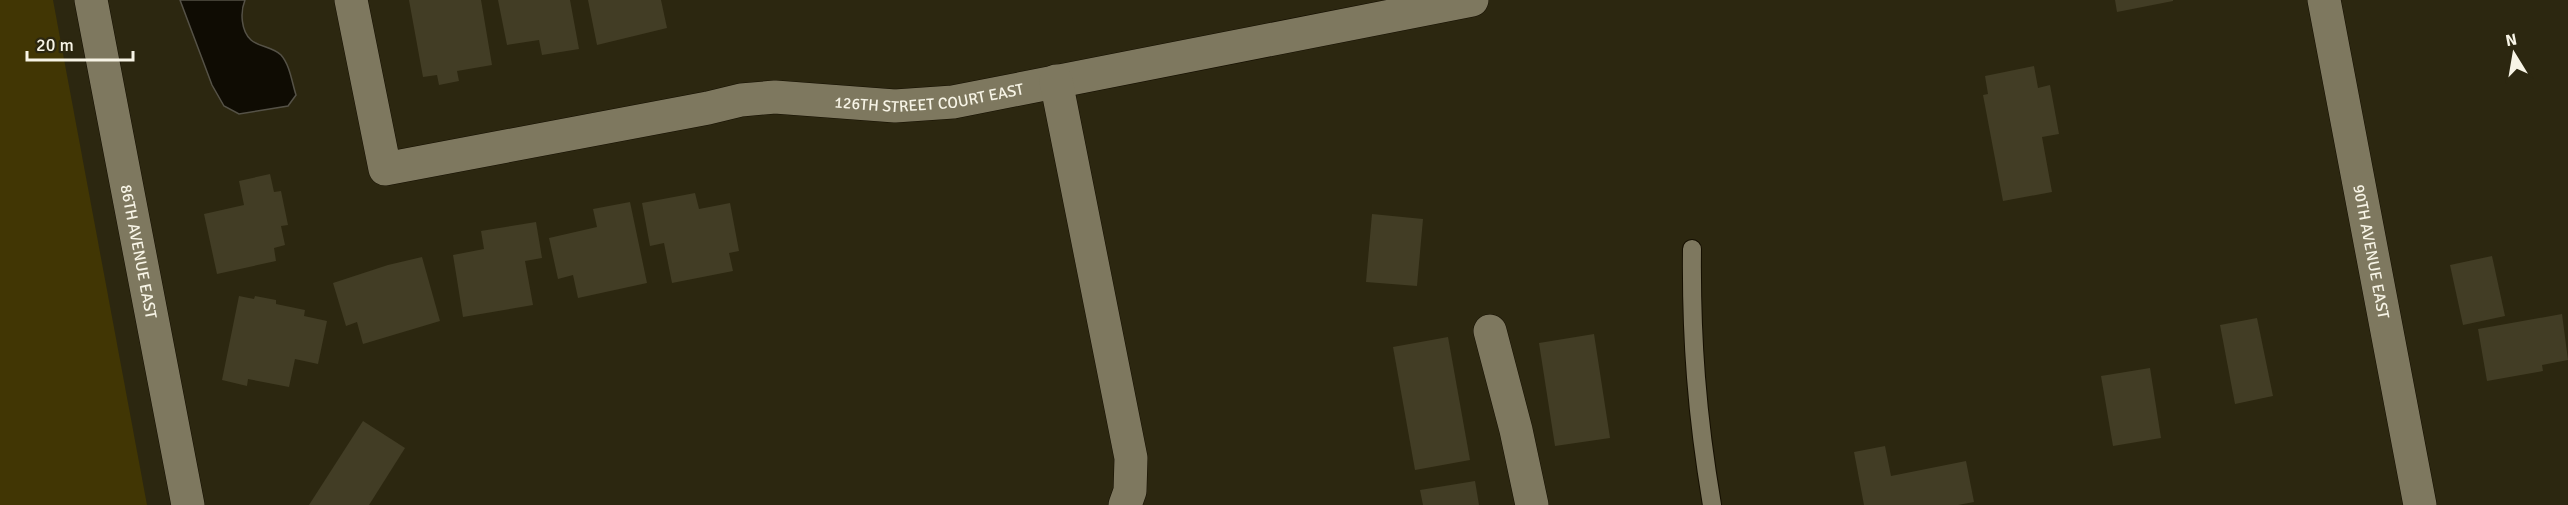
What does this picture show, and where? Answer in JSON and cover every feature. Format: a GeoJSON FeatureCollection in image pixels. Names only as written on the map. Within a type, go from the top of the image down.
{"type":"FeatureCollection","features":[{"type":"Feature","properties":{"kind":"street","name":"86TH AVENUE EAST"},"geometry":{"type":"LineString","coordinates":[[91,0],[188,505]]}},
{"type":"Feature","properties":{"kind":"street","name":"126TH STREET COURT EAST"},"geometry":{"type":"LineString","coordinates":[[351,0],[385,169],[696,111],[741,100],[801,97],[861,105],[924,105],[953,102],[1473,0]]}},
{"type":"Feature","properties":{"kind":"street","name":"90TH AVENUE EAST"},"geometry":{"type":"LineString","coordinates":[[2324,0],[2420,505]]}},
{"type":"Feature","properties":{"kind":"street"},"geometry":{"type":"LineString","coordinates":[[1056,81],[1131,458],[1130,491],[1125,505]]}},
{"type":"Feature","properties":{"kind":"street"},"geometry":{"type":"LineString","coordinates":[[1490,331],[1516,430],[1532,505]]}},
{"type":"Feature","properties":{"kind":"lane"},"geometry":{"type":"LineString","coordinates":[[1692,249],[1694,376],[1701,440],[1712,505]]}},
{"type":"Feature","properties":{"kind":"shaded area"},"geometry":{"type":"Polygon","coordinates":[[[0,0],[53,0],[147,505],[0,505],[0,0]]]}},
{"type":"Feature","properties":{"kind":"shaded area"},"geometry":{"type":"Polygon","coordinates":[[[180,0],[245,0],[242,21],[245,32],[254,42],[278,52],[287,64],[296,95],[288,106],[239,114],[224,106],[212,85],[180,0]]]}},
{"type":"Feature","properties":{"kind":"building"},"geometry":{"type":"Polygon","coordinates":[[[409,0],[481,0],[492,65],[457,71],[459,81],[439,85],[437,75],[423,77],[409,0]]]}},
{"type":"Feature","properties":{"kind":"building"},"geometry":{"type":"Polygon","coordinates":[[[498,0],[570,0],[579,49],[542,55],[539,40],[507,45],[498,0]]]}},
{"type":"Feature","properties":{"kind":"building"},"geometry":{"type":"Polygon","coordinates":[[[588,0],[661,0],[667,28],[597,45],[588,0]]]}},
{"type":"Feature","properties":{"kind":"building"},"geometry":{"type":"Polygon","coordinates":[[[2115,0],[2173,0],[2173,1],[2117,12],[2115,0]]]}},
{"type":"Feature","properties":{"kind":"building"},"geometry":{"type":"Polygon","coordinates":[[[2034,66],[2038,88],[2050,85],[2059,134],[2042,137],[2052,192],[2003,201],[1983,95],[1988,94],[1985,76],[2034,66]]]}},
{"type":"Feature","properties":{"kind":"building"},"geometry":{"type":"Polygon","coordinates":[[[270,174],[274,192],[281,191],[288,225],[281,226],[285,245],[274,248],[276,261],[217,274],[204,214],[244,205],[239,181],[270,174]]]}},
{"type":"Feature","properties":{"kind":"building"},"geometry":{"type":"Polygon","coordinates":[[[695,193],[699,209],[730,203],[739,251],[729,253],[733,271],[672,283],[664,243],[650,246],[642,203],[695,193]]]}},
{"type":"Feature","properties":{"kind":"building"},"geometry":{"type":"Polygon","coordinates":[[[630,202],[647,283],[578,298],[573,275],[558,279],[549,238],[597,227],[593,209],[630,202]]]}},
{"type":"Feature","properties":{"kind":"building"},"geometry":{"type":"Polygon","coordinates":[[[1372,214],[1423,219],[1417,286],[1366,282],[1372,214]]]}},
{"type":"Feature","properties":{"kind":"building"},"geometry":{"type":"Polygon","coordinates":[[[536,222],[542,258],[525,261],[533,305],[463,317],[453,255],[484,249],[481,231],[536,222]]]}},
{"type":"Feature","properties":{"kind":"building"},"geometry":{"type":"Polygon","coordinates":[[[2492,256],[2505,316],[2463,325],[2450,265],[2492,256]]]}},
{"type":"Feature","properties":{"kind":"building"},"geometry":{"type":"Polygon","coordinates":[[[422,257],[440,321],[363,344],[357,322],[346,326],[333,283],[388,265],[422,257]]]}},
{"type":"Feature","properties":{"kind":"building"},"geometry":{"type":"Polygon","coordinates":[[[239,296],[276,300],[276,304],[305,310],[304,316],[327,321],[318,364],[295,359],[289,387],[248,379],[247,386],[222,380],[239,296]]]}},
{"type":"Feature","properties":{"kind":"building"},"geometry":{"type":"Polygon","coordinates":[[[2562,314],[2568,360],[2542,365],[2543,371],[2487,381],[2478,329],[2562,314]]]}},
{"type":"Feature","properties":{"kind":"building"},"geometry":{"type":"Polygon","coordinates":[[[2257,318],[2273,396],[2235,404],[2220,325],[2257,318]]]}},
{"type":"Feature","properties":{"kind":"building"},"geometry":{"type":"Polygon","coordinates":[[[1594,334],[1610,438],[1555,446],[1539,343],[1594,334]]]}},
{"type":"Feature","properties":{"kind":"building"},"geometry":{"type":"Polygon","coordinates":[[[1448,337],[1470,460],[1415,470],[1393,347],[1448,337]]]}},
{"type":"Feature","properties":{"kind":"building"},"geometry":{"type":"Polygon","coordinates":[[[2150,368],[2161,438],[2113,446],[2101,376],[2150,368]]]}},
{"type":"Feature","properties":{"kind":"building"},"geometry":{"type":"Polygon","coordinates":[[[363,421],[405,448],[369,505],[309,505],[363,421]]]}},
{"type":"Feature","properties":{"kind":"building"},"geometry":{"type":"Polygon","coordinates":[[[1885,446],[1891,476],[1966,461],[1974,502],[1958,505],[1864,505],[1854,452],[1885,446]]]}},
{"type":"Feature","properties":{"kind":"building"},"geometry":{"type":"Polygon","coordinates":[[[1475,481],[1479,505],[1423,505],[1420,490],[1475,481]]]}}]}
